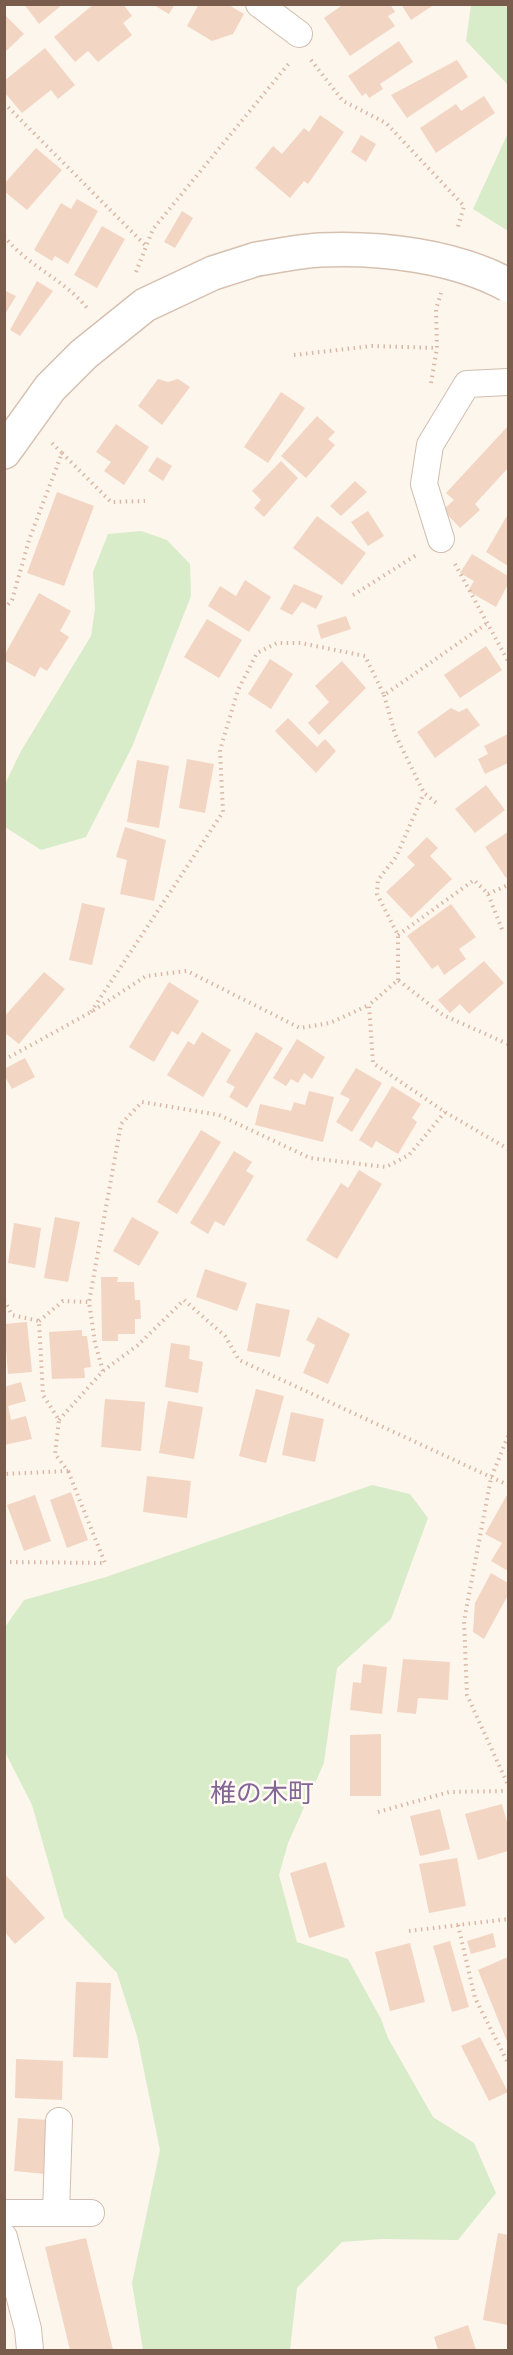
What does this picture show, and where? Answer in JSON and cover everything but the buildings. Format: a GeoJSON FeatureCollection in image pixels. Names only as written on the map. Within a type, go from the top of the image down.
{"type":"FeatureCollection","features":[{"type":"Feature","properties":{"kind":"main road"},"geometry":{"type":"LineString","coordinates":[[4,452],[50,388],[84,354],[145,305],[213,273],[257,259],[319,250],[360,250],[424,257],[476,271],[508,285]]}},
{"type":"Feature","properties":{"kind":"street"},"geometry":{"type":"LineString","coordinates":[[259,4],[299,34]]}},
{"type":"Feature","properties":{"kind":"street"},"geometry":{"type":"LineString","coordinates":[[441,539],[424,484],[430,445],[467,384],[508,382]]}},
{"type":"Feature","properties":{"kind":"street"},"geometry":{"type":"LineString","coordinates":[[56,2213],[58,2121]]}},
{"type":"Feature","properties":{"kind":"street"},"geometry":{"type":"LineString","coordinates":[[4,2213],[92,2213]]}},
{"type":"Feature","properties":{"kind":"street"},"geometry":{"type":"LineString","coordinates":[[4,2237],[28,2329],[30,2350]]}},
{"type":"Feature","properties":{"kind":"path"},"geometry":{"type":"LineString","coordinates":[[145,305],[133,279],[153,230],[302,48],[299,34]]}},
{"type":"Feature","properties":{"kind":"path"},"geometry":{"type":"LineString","coordinates":[[4,103],[147,247]]}},
{"type":"Feature","properties":{"kind":"path"},"geometry":{"type":"LineString","coordinates":[[4,236],[13,248],[77,296],[109,335]]}},
{"type":"Feature","properties":{"kind":"path"},"geometry":{"type":"LineString","coordinates":[[294,355],[372,346],[437,348]]}},
{"type":"Feature","properties":{"kind":"path"},"geometry":{"type":"LineString","coordinates":[[28,417],[111,502],[145,501]]}},
{"type":"Feature","properties":{"kind":"path"},"geometry":{"type":"LineString","coordinates":[[4,609],[12,600],[29,540],[62,453]]}},
{"type":"Feature","properties":{"kind":"path"},"geometry":{"type":"LineString","coordinates":[[353,596],[441,539],[508,661]]}},
{"type":"Feature","properties":{"kind":"path"},"geometry":{"type":"LineString","coordinates":[[384,695],[486,624]]}},
{"type":"Feature","properties":{"kind":"path"},"geometry":{"type":"LineString","coordinates":[[91,1012],[223,812],[220,750],[238,690],[257,653],[277,643],[302,643],[365,656],[384,695],[394,734],[424,793],[440,805]]}},
{"type":"Feature","properties":{"kind":"path"},"geometry":{"type":"LineString","coordinates":[[4,1060],[91,1012],[146,976],[188,971],[300,1028],[330,1023],[369,1005],[398,980],[398,935],[377,894],[378,880],[396,857],[424,793]]}},
{"type":"Feature","properties":{"kind":"path"},"geometry":{"type":"LineString","coordinates":[[398,935],[474,880],[488,894],[503,932]]}},
{"type":"Feature","properties":{"kind":"path"},"geometry":{"type":"LineString","coordinates":[[488,894],[508,885]]}},
{"type":"Feature","properties":{"kind":"path"},"geometry":{"type":"LineString","coordinates":[[398,980],[443,1015],[508,1044]]}},
{"type":"Feature","properties":{"kind":"path"},"geometry":{"type":"LineString","coordinates":[[369,1005],[373,1063],[445,1112],[508,1149]]}},
{"type":"Feature","properties":{"kind":"path"},"geometry":{"type":"LineString","coordinates":[[103,1371],[95,1343],[89,1302],[121,1124],[142,1102],[219,1115],[310,1158],[386,1167],[409,1155],[445,1112]]}},
{"type":"Feature","properties":{"kind":"path"},"geometry":{"type":"LineString","coordinates":[[4,1300],[12,1315],[39,1321]]}},
{"type":"Feature","properties":{"kind":"path"},"geometry":{"type":"LineString","coordinates":[[4,1562],[105,1563],[68,1471],[55,1454],[59,1420],[103,1371],[138,1344],[184,1300],[225,1336],[239,1360],[508,1485]]}},
{"type":"Feature","properties":{"kind":"path"},"geometry":{"type":"LineString","coordinates":[[39,1321],[63,1301],[89,1302]]}},
{"type":"Feature","properties":{"kind":"path"},"geometry":{"type":"LineString","coordinates":[[39,1321],[43,1395],[59,1420]]}},
{"type":"Feature","properties":{"kind":"path"},"geometry":{"type":"LineString","coordinates":[[508,1436],[492,1478],[464,1621],[467,1695],[508,1785]]}},
{"type":"Feature","properties":{"kind":"path"},"geometry":{"type":"LineString","coordinates":[[4,1474],[68,1471]]}},
{"type":"Feature","properties":{"kind":"path"},"geometry":{"type":"LineString","coordinates":[[378,1812],[448,1792],[508,1791]]}},
{"type":"Feature","properties":{"kind":"path"},"geometry":{"type":"LineString","coordinates":[[409,1931],[508,1919]]}},
{"type":"Feature","properties":{"kind":"path"},"geometry":{"type":"LineString","coordinates":[[458,1925],[475,1998],[508,2063]]}},
{"type":"Feature","properties":{"kind":"green space"},"geometry":{"type":"Polygon","coordinates":[[[471,5],[508,5],[508,85],[466,41],[471,5]]]}},
{"type":"Feature","properties":{"kind":"green space"},"geometry":{"type":"Polygon","coordinates":[[[508,133],[508,231],[473,209],[508,133]]]}},
{"type":"Feature","properties":{"kind":"green space"},"geometry":{"type":"Polygon","coordinates":[[[141,531],[167,540],[190,564],[191,596],[132,747],[86,837],[41,850],[5,827],[5,784],[21,751],[91,636],[95,609],[93,572],[108,534],[141,531]]]}},
{"type":"Feature","properties":{"kind":"green space"},"geometry":{"type":"Polygon","coordinates":[[[372,1485],[410,1494],[428,1518],[391,1619],[337,1668],[324,1763],[288,1843],[279,1875],[297,1942],[348,1959],[381,2019],[388,2038],[433,2117],[474,2143],[496,2193],[458,2240],[382,2239],[342,2242],[297,2288],[290,2350],[143,2350],[132,2283],[160,2150],[137,2036],[117,1973],[64,1917],[32,1805],[5,1752],[5,1627],[24,1600],[106,1577],[372,1485]]]}},
{"type":"Feature","properties":{"kind":"district","name":"椎の木町"},"geometry":{"type":"Point","coordinates":[262,1793]}}]}
